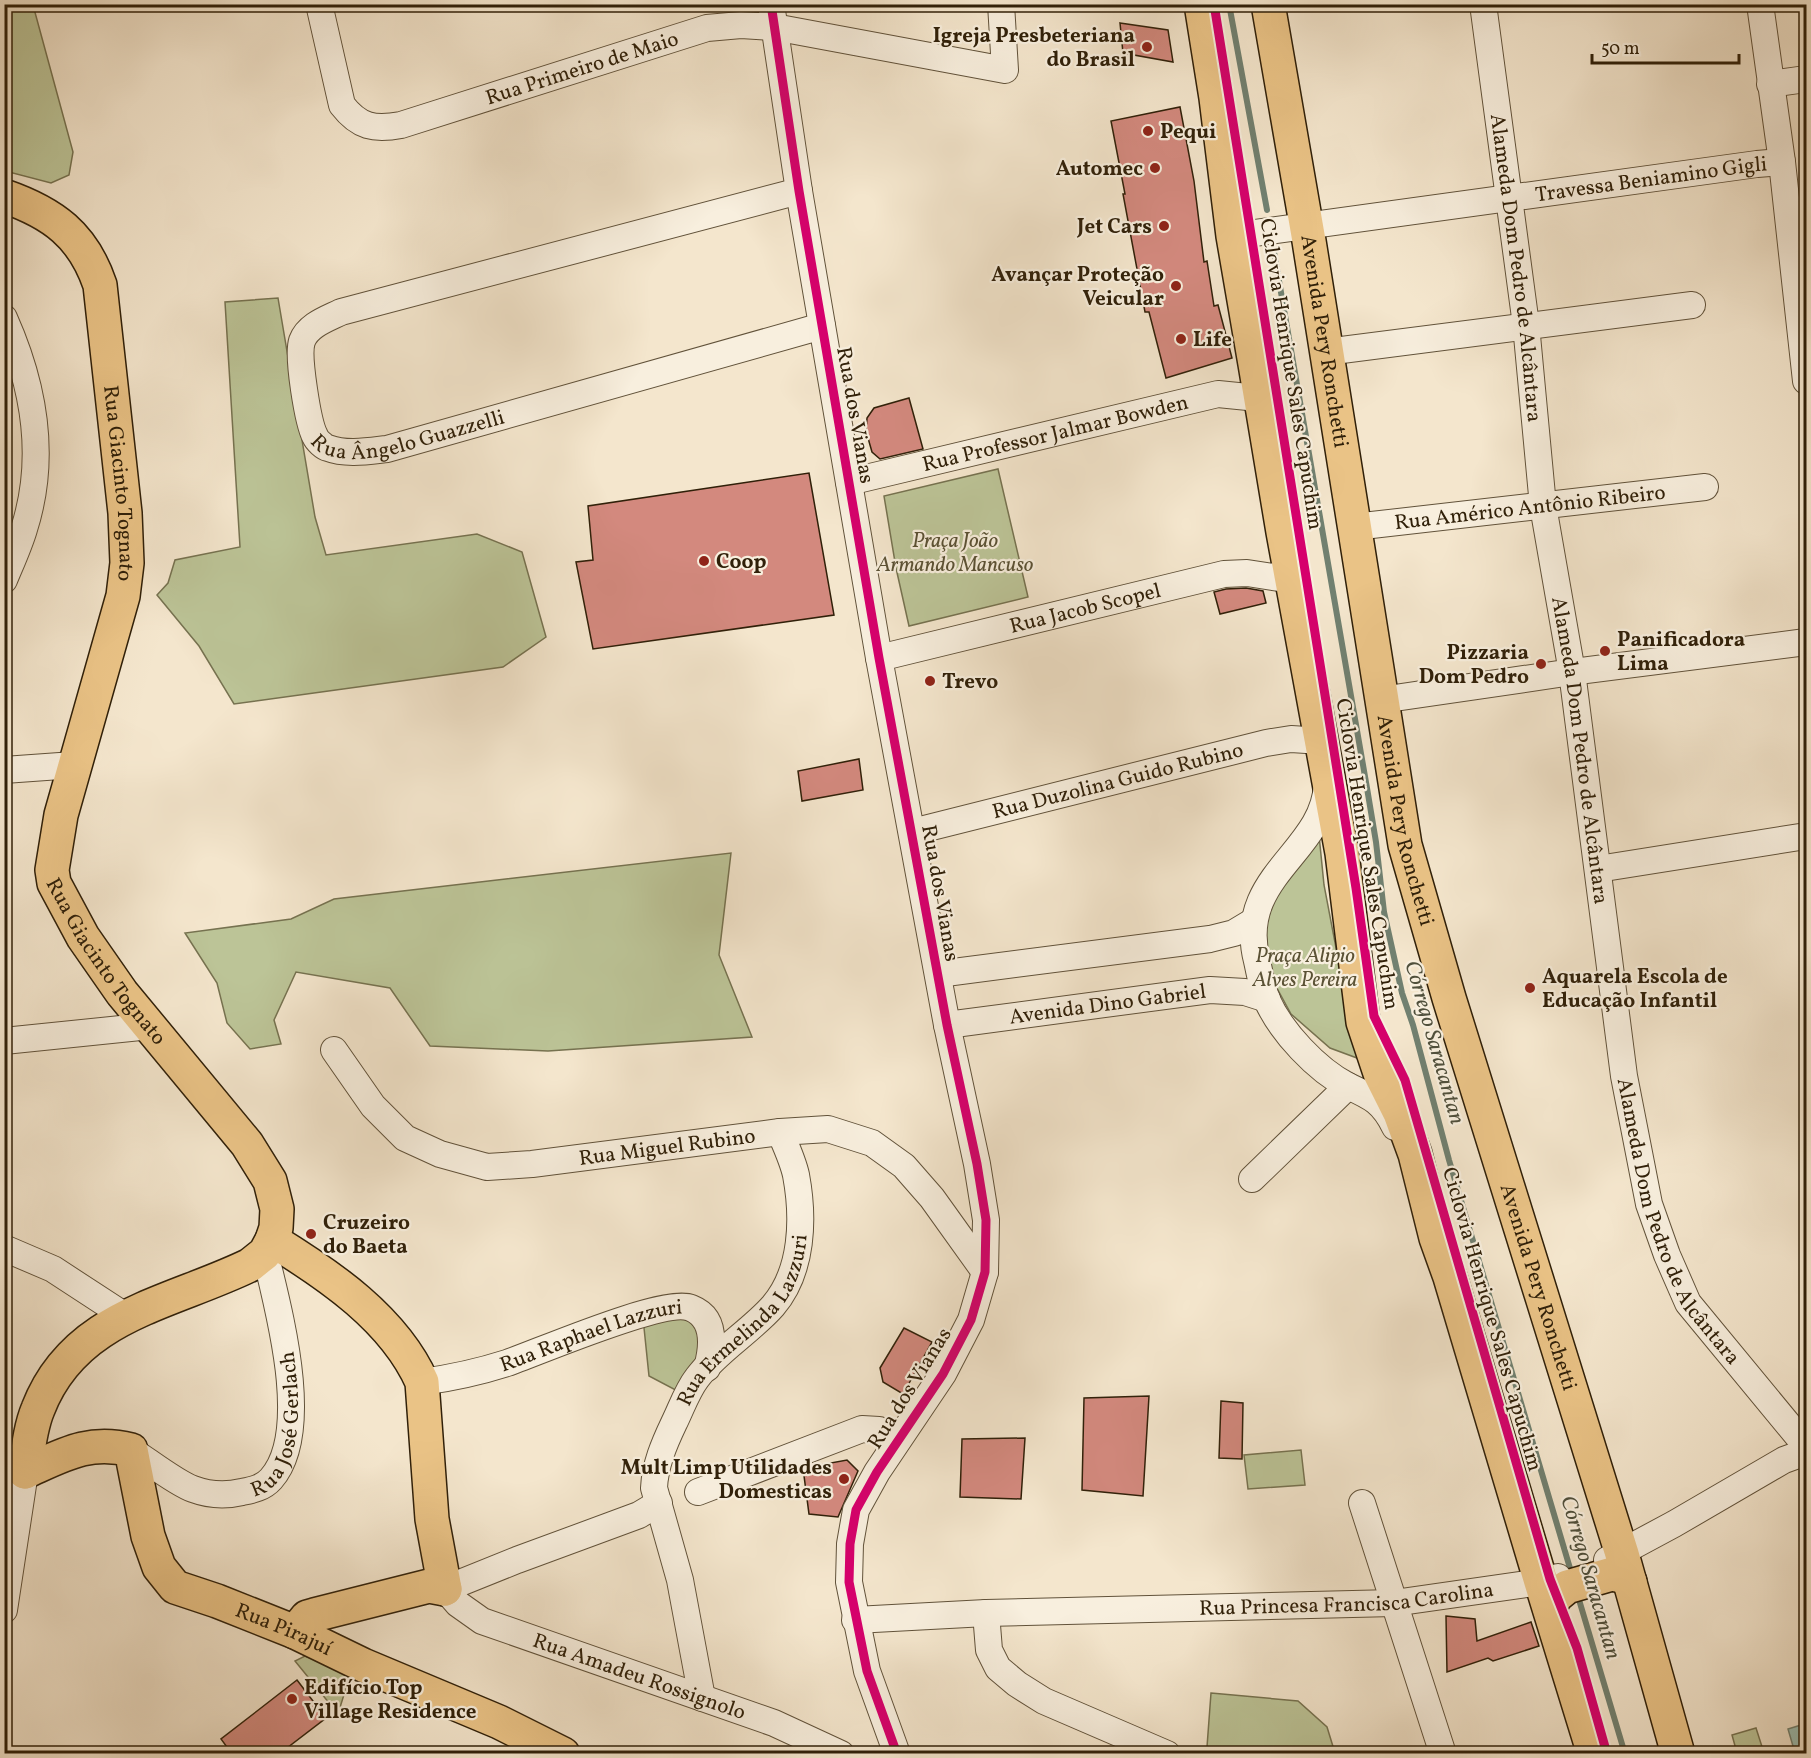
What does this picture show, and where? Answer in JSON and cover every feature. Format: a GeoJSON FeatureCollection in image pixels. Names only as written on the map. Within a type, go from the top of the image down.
{"type":"FeatureCollection","features":[{"type":"Feature","properties":{"kind":"main road"},"geometry":{"type":"LineString","coordinates":[[1201,4],[1216,98],[1245,234],[1261,403],[1342,853],[1363,1022],[1380,1072],[1400,1113],[1415,1154],[1436,1238],[1554,1588],[1594,1754]]}},
{"type":"Feature","properties":{"kind":"main road","name":"Avenida Pery Ronchetti"},"geometry":{"type":"LineString","coordinates":[[1268,4],[1295,227],[1326,352],[1402,828],[1615,1568],[1678,1754]]}},
{"type":"Feature","properties":{"kind":"main road","name":"Rua Giacinto Tognato"},"geometry":{"type":"LineString","coordinates":[[4,196],[31,205],[57,221],[75,240],[94,267],[100,285],[124,502],[127,563],[119,615],[61,815],[52,870],[54,883],[84,937],[122,993],[247,1144],[270,1181],[277,1209],[268,1246]]}},
{"type":"Feature","properties":{"kind":"main road"},"geometry":{"type":"LineString","coordinates":[[25,1472],[37,1410],[55,1375],[81,1345],[125,1316],[230,1275],[249,1265],[268,1246],[323,1271],[366,1307],[414,1365],[422,1382],[432,1519],[445,1589]]}},
{"type":"Feature","properties":{"kind":"main road","name":"Rua José Gerlach"},"geometry":{"type":"LineString","coordinates":[[25,1472],[93,1446],[113,1445],[131,1450]]}},
{"type":"Feature","properties":{"kind":"main road","name":"Rua Pirajuí"},"geometry":{"type":"LineString","coordinates":[[131,1450],[148,1536],[159,1567],[175,1587],[295,1632],[472,1710],[510,1754]]}},
{"type":"Feature","properties":{"kind":"main road"},"geometry":{"type":"LineString","coordinates":[[1554,1588],[1615,1568]]}},
{"type":"Feature","properties":{"kind":"main road"},"geometry":{"type":"LineString","coordinates":[[295,1632],[307,1617],[429,1587],[445,1589]]}},
{"type":"Feature","properties":{"kind":"main road"},"geometry":{"type":"LineString","coordinates":[[342,1654],[329,1639],[330,1629],[429,1604],[445,1589]]}},
{"type":"Feature","properties":{"kind":"main road"},"geometry":{"type":"LineString","coordinates":[[472,1710],[563,1754]]}},
{"type":"Feature","properties":{"kind":"street","name":"Rua Primeiro de Maio"},"geometry":{"type":"LineString","coordinates":[[319,4],[342,105],[350,116],[364,125],[384,128],[400,125],[707,28],[741,25],[773,16],[1005,70],[1001,4]]}},
{"type":"Feature","properties":{"kind":"street","name":"Alameda Dom Pedro de Alcântara"},"geometry":{"type":"LineString","coordinates":[[1483,4],[1526,325],[1543,506],[1572,672],[1624,1076],[1649,1204],[1667,1255],[1688,1303],[1806,1446]]}},
{"type":"Feature","properties":{"kind":"street"},"geometry":{"type":"LineString","coordinates":[[1760,4],[1782,162],[1806,381]]}},
{"type":"Feature","properties":{"kind":"street","name":"Rua dos Vianas"},"geometry":{"type":"LineString","coordinates":[[773,16],[799,191],[879,658],[947,1025],[977,1164],[986,1220],[985,1272],[971,1320],[943,1374],[897,1441],[856,1510],[850,1544],[849,1582],[855,1620],[872,1689],[897,1754]]}},
{"type":"Feature","properties":{"kind":"street"},"geometry":{"type":"LineString","coordinates":[[1770,84],[1806,79]]}},
{"type":"Feature","properties":{"kind":"street","name":"Travessa Beniamino Gigli"},"geometry":{"type":"LineString","coordinates":[[1245,234],[1782,162]]}},
{"type":"Feature","properties":{"kind":"street","name":"Rua Ângelo Guazzelli"},"geometry":{"type":"LineString","coordinates":[[799,191],[353,309],[320,322],[310,328],[302,341],[302,366],[309,420],[316,438],[327,448],[346,452],[387,449],[822,326]]}},
{"type":"Feature","properties":{"kind":"street"},"geometry":{"type":"LineString","coordinates":[[1326,352],[1692,304]]}},
{"type":"Feature","properties":{"kind":"street"},"geometry":{"type":"LineString","coordinates":[[4,318],[18,347],[30,390],[37,435],[34,484],[25,527],[4,580]]}},
{"type":"Feature","properties":{"kind":"street","name":"Rua Professor Jalmar Bowden"},"geometry":{"type":"LineString","coordinates":[[849,483],[1218,394],[1234,394],[1261,403]]}},
{"type":"Feature","properties":{"kind":"street","name":"Rua Américo Antônio Ribeiro"},"geometry":{"type":"LineString","coordinates":[[1354,527],[1705,487]]}},
{"type":"Feature","properties":{"kind":"street","name":"Rua Jacob Scopel"},"geometry":{"type":"LineString","coordinates":[[879,658],[1224,574],[1247,573],[1293,580]]}},
{"type":"Feature","properties":{"kind":"street"},"geometry":{"type":"LineString","coordinates":[[1381,700],[1572,672],[1806,642]]}},
{"type":"Feature","properties":{"kind":"street","name":"Rua Duzolina Guido Rubino"},"geometry":{"type":"LineString","coordinates":[[912,832],[1266,743],[1291,739],[1325,754]]}},
{"type":"Feature","properties":{"kind":"street"},"geometry":{"type":"LineString","coordinates":[[1325,754],[1327,789],[1317,819],[1274,876],[1262,897],[1254,921],[1254,952],[1266,999],[1277,1019],[1295,1042],[1318,1065],[1384,1107],[1392,1119],[1436,1238]]}},
{"type":"Feature","properties":{"kind":"street"},"geometry":{"type":"LineString","coordinates":[[4,770],[74,765]]}},
{"type":"Feature","properties":{"kind":"street"},"geometry":{"type":"LineString","coordinates":[[1598,869],[1806,836]]}},
{"type":"Feature","properties":{"kind":"street"},"geometry":{"type":"LineString","coordinates":[[938,974],[1210,939],[1234,933],[1254,921]]}},
{"type":"Feature","properties":{"kind":"street","name":"Avenida Dino Gabriel"},"geometry":{"type":"LineString","coordinates":[[947,1025],[1210,990],[1245,992],[1266,999]]}},
{"type":"Feature","properties":{"kind":"street"},"geometry":{"type":"LineString","coordinates":[[4,1041],[150,1026]]}},
{"type":"Feature","properties":{"kind":"street","name":"Rua Miguel Rubino"},"geometry":{"type":"LineString","coordinates":[[334,1050],[373,1106],[405,1137],[440,1154],[487,1167],[532,1164],[780,1132],[828,1129],[872,1143],[904,1166],[932,1198],[985,1272]]}},
{"type":"Feature","properties":{"kind":"street"},"geometry":{"type":"LineString","coordinates":[[1252,1179],[1348,1086]]}},
{"type":"Feature","properties":{"kind":"street","name":"Rua Ermelinda Lazzuri"},"geometry":{"type":"LineString","coordinates":[[702,1698],[680,1580],[654,1488],[657,1465],[696,1379],[773,1305],[788,1282],[798,1250],[801,1215],[796,1173],[780,1132]]}},
{"type":"Feature","properties":{"kind":"street","name":"Rua José Gerlach"},"geometry":{"type":"LineString","coordinates":[[131,1450],[190,1489],[210,1494],[229,1495],[257,1489],[270,1480],[281,1462],[288,1439],[291,1391],[283,1329],[268,1246]]}},
{"type":"Feature","properties":{"kind":"street"},"geometry":{"type":"LineString","coordinates":[[4,1248],[53,1269],[125,1316]]}},
{"type":"Feature","properties":{"kind":"street","name":"Rua Raphael Lazzuri"},"geometry":{"type":"LineString","coordinates":[[422,1382],[464,1376],[647,1312],[675,1306],[690,1307],[702,1315],[709,1325],[712,1338],[707,1368]]}},
{"type":"Feature","properties":{"kind":"street"},"geometry":{"type":"LineString","coordinates":[[698,1492],[862,1429],[879,1430],[897,1441]]}},
{"type":"Feature","properties":{"kind":"street"},"geometry":{"type":"LineString","coordinates":[[1615,1568],[1784,1460],[1806,1452]]}},
{"type":"Feature","properties":{"kind":"street"},"geometry":{"type":"LineString","coordinates":[[4,1610],[25,1472]]}},
{"type":"Feature","properties":{"kind":"street"},"geometry":{"type":"LineString","coordinates":[[445,1589],[639,1515],[659,1503]]}},
{"type":"Feature","properties":{"kind":"street"},"geometry":{"type":"LineString","coordinates":[[1362,1503],[1443,1754]]}},
{"type":"Feature","properties":{"kind":"street","name":"Rua Princesa Francisca Carolina"},"geometry":{"type":"LineString","coordinates":[[855,1620],[986,1614],[1394,1603],[1554,1588]]}},
{"type":"Feature","properties":{"kind":"street","name":"Rua Amadeu Rossignolo"},"geometry":{"type":"LineString","coordinates":[[445,1589],[464,1609],[482,1621],[774,1723],[842,1754]]}},
{"type":"Feature","properties":{"kind":"street"},"geometry":{"type":"LineString","coordinates":[[986,1614],[989,1650],[998,1668],[1017,1684],[1044,1701],[1167,1754]]}},
{"type":"Feature","properties":{"kind":"green space"},"geometry":{"type":"Polygon","coordinates":[[[4,5],[33,5],[73,152],[69,175],[51,183],[5,171],[4,5]]]}},
{"type":"Feature","properties":{"kind":"green space"},"geometry":{"type":"Polygon","coordinates":[[[278,298],[315,517],[326,555],[477,534],[522,552],[546,637],[503,667],[234,704],[199,646],[157,595],[168,583],[175,560],[240,547],[225,302],[278,298]]]}},
{"type":"Feature","properties":{"kind":"green space","name":"Praça João Armando Mancuso"},"geometry":{"type":"Polygon","coordinates":[[[998,469],[1028,597],[909,626],[896,568],[884,496],[998,469]]]}},
{"type":"Feature","properties":{"kind":"green space","name":"Praça Alipio Alves Pereira"},"geometry":{"type":"Polygon","coordinates":[[[1319,835],[1324,885],[1357,1058],[1330,1048],[1291,1014],[1272,979],[1265,929],[1281,873],[1319,835]]]}},
{"type":"Feature","properties":{"kind":"green space"},"geometry":{"type":"Polygon","coordinates":[[[731,853],[719,955],[752,1037],[548,1051],[430,1046],[390,988],[296,972],[274,1020],[281,1044],[250,1049],[227,1023],[217,983],[185,933],[291,919],[334,899],[731,853]]]}},
{"type":"Feature","properties":{"kind":"green space"},"geometry":{"type":"Polygon","coordinates":[[[685,1313],[705,1342],[685,1395],[649,1376],[643,1318],[685,1313]]]}},
{"type":"Feature","properties":{"kind":"green space"},"geometry":{"type":"Polygon","coordinates":[[[1301,1450],[1305,1485],[1248,1489],[1244,1455],[1301,1450]]]}},
{"type":"Feature","properties":{"kind":"green space"},"geometry":{"type":"Polygon","coordinates":[[[305,1656],[351,1672],[338,1714],[295,1661],[305,1656]]]}},
{"type":"Feature","properties":{"kind":"green space"},"geometry":{"type":"Polygon","coordinates":[[[1211,1693],[1298,1701],[1327,1727],[1335,1753],[1215,1753],[1207,1747],[1211,1693]]]}},
{"type":"Feature","properties":{"kind":"green space"},"geometry":{"type":"Polygon","coordinates":[[[1756,1728],[1764,1753],[1737,1753],[1732,1735],[1756,1728]]]}},
{"type":"Feature","properties":{"kind":"water"},"geometry":{"type":"Polygon","coordinates":[[[1801,1725],[1806,1741],[1806,1753],[1795,1753],[1788,1729],[1801,1725]]]}},
{"type":"Feature","properties":{"kind":"building","name":"Igreja Presbeteriana do Brasil"},"geometry":{"type":"Polygon","coordinates":[[[1120,23],[1168,30],[1173,62],[1123,53],[1120,23]]]}},
{"type":"Feature","properties":{"kind":"building"},"geometry":{"type":"Polygon","coordinates":[[[1180,107],[1194,181],[1204,262],[1207,261],[1214,306],[1218,305],[1232,358],[1166,378],[1149,312],[1145,312],[1111,121],[1180,107]]]}},
{"type":"Feature","properties":{"kind":"building"},"geometry":{"type":"Polygon","coordinates":[[[909,398],[923,449],[880,459],[872,452],[866,431],[867,418],[874,408],[909,398]]]}},
{"type":"Feature","properties":{"kind":"building","name":"Coop"},"geometry":{"type":"Polygon","coordinates":[[[809,473],[834,615],[593,649],[576,562],[593,560],[588,506],[809,473]]]}},
{"type":"Feature","properties":{"kind":"building"},"geometry":{"type":"Polygon","coordinates":[[[1246,588],[1263,591],[1266,603],[1220,614],[1214,592],[1246,588]]]}},
{"type":"Feature","properties":{"kind":"building"},"geometry":{"type":"Polygon","coordinates":[[[859,759],[863,790],[802,801],[798,771],[859,759]]]}},
{"type":"Feature","properties":{"kind":"building"},"geometry":{"type":"Polygon","coordinates":[[[904,1328],[932,1342],[903,1394],[883,1382],[880,1368],[904,1328]]]}},
{"type":"Feature","properties":{"kind":"building"},"geometry":{"type":"Polygon","coordinates":[[[1149,1396],[1143,1496],[1082,1490],[1084,1398],[1149,1396]]]}},
{"type":"Feature","properties":{"kind":"building"},"geometry":{"type":"Polygon","coordinates":[[[1221,1401],[1243,1403],[1242,1459],[1219,1458],[1221,1401]]]}},
{"type":"Feature","properties":{"kind":"building"},"geometry":{"type":"Polygon","coordinates":[[[1025,1438],[1021,1499],[960,1497],[962,1439],[1025,1438]]]}},
{"type":"Feature","properties":{"kind":"building"},"geometry":{"type":"Polygon","coordinates":[[[847,1460],[858,1471],[838,1517],[809,1514],[803,1468],[847,1460]]]}},
{"type":"Feature","properties":{"kind":"building"},"geometry":{"type":"Polygon","coordinates":[[[1446,1616],[1475,1619],[1477,1641],[1531,1622],[1539,1646],[1493,1661],[1488,1658],[1447,1672],[1446,1616]]]}},
{"type":"Feature","properties":{"kind":"building","name":"Edifício Top Village Residence"},"geometry":{"type":"Polygon","coordinates":[[[297,1680],[326,1718],[279,1754],[232,1754],[221,1739],[297,1680]]]}},
{"type":"Feature","properties":{"kind":"waterway","name":"Córrego Saracantan"},"geometry":{"type":"LineString","coordinates":[[1229,4],[1267,210]]}},
{"type":"Feature","properties":{"kind":"waterway","name":"Córrego Saracantan"},"geometry":{"type":"LineString","coordinates":[[1274,252],[1376,842],[1384,912],[1402,993],[1572,1575]]}},
{"type":"Feature","properties":{"kind":"waterway","name":"Córrego Saracantan"},"geometry":{"type":"LineString","coordinates":[[1577,1593],[1625,1754]]}},
{"type":"Feature","properties":{"kind":"cycle path"},"geometry":{"type":"LineString","coordinates":[[771,4],[799,191],[879,658],[947,1025],[977,1164],[986,1220],[985,1272],[971,1320],[943,1374],[877,1472],[856,1510],[850,1544],[849,1582],[867,1671],[897,1754]]}},
{"type":"Feature","properties":{"kind":"cycle path","name":"Ciclovia Henrique Sales Capuchim"},"geometry":{"type":"LineString","coordinates":[[1214,4],[1356,888],[1374,1016],[1405,1080],[1550,1579],[1577,1648],[1607,1754]]}},
{"type":"Feature","properties":{"kind":"place","name":"Igreja Presbeteriana do Brasil"},"geometry":{"type":"Point","coordinates":[1147,47]}},
{"type":"Feature","properties":{"kind":"place","name":"Pequi"},"geometry":{"type":"Point","coordinates":[1148,131]}},
{"type":"Feature","properties":{"kind":"place","name":"Automec"},"geometry":{"type":"Point","coordinates":[1155,168]}},
{"type":"Feature","properties":{"kind":"place","name":"Jet Cars"},"geometry":{"type":"Point","coordinates":[1164,226]}},
{"type":"Feature","properties":{"kind":"place","name":"Avançar Proteção Veicular"},"geometry":{"type":"Point","coordinates":[1176,286]}},
{"type":"Feature","properties":{"kind":"place","name":"Life"},"geometry":{"type":"Point","coordinates":[1181,339]}},
{"type":"Feature","properties":{"kind":"place","name":"Coop"},"geometry":{"type":"Point","coordinates":[704,561]}},
{"type":"Feature","properties":{"kind":"place","name":"Panificadora Lima"},"geometry":{"type":"Point","coordinates":[1605,651]}},
{"type":"Feature","properties":{"kind":"place","name":"Pizzaria Dom Pedro"},"geometry":{"type":"Point","coordinates":[1541,664]}},
{"type":"Feature","properties":{"kind":"place","name":"Trevo"},"geometry":{"type":"Point","coordinates":[930,681]}},
{"type":"Feature","properties":{"kind":"place","name":"Aquarela Escola de Educação Infantil"},"geometry":{"type":"Point","coordinates":[1530,988]}},
{"type":"Feature","properties":{"kind":"place","name":"Cruzeiro do Baeta"},"geometry":{"type":"Point","coordinates":[311,1234]}},
{"type":"Feature","properties":{"kind":"place","name":"Mult Limp Utilidades Domesticas"},"geometry":{"type":"Point","coordinates":[844,1479]}},
{"type":"Feature","properties":{"kind":"place","name":"Edifício Top Village Residence"},"geometry":{"type":"Point","coordinates":[292,1699]}}]}
